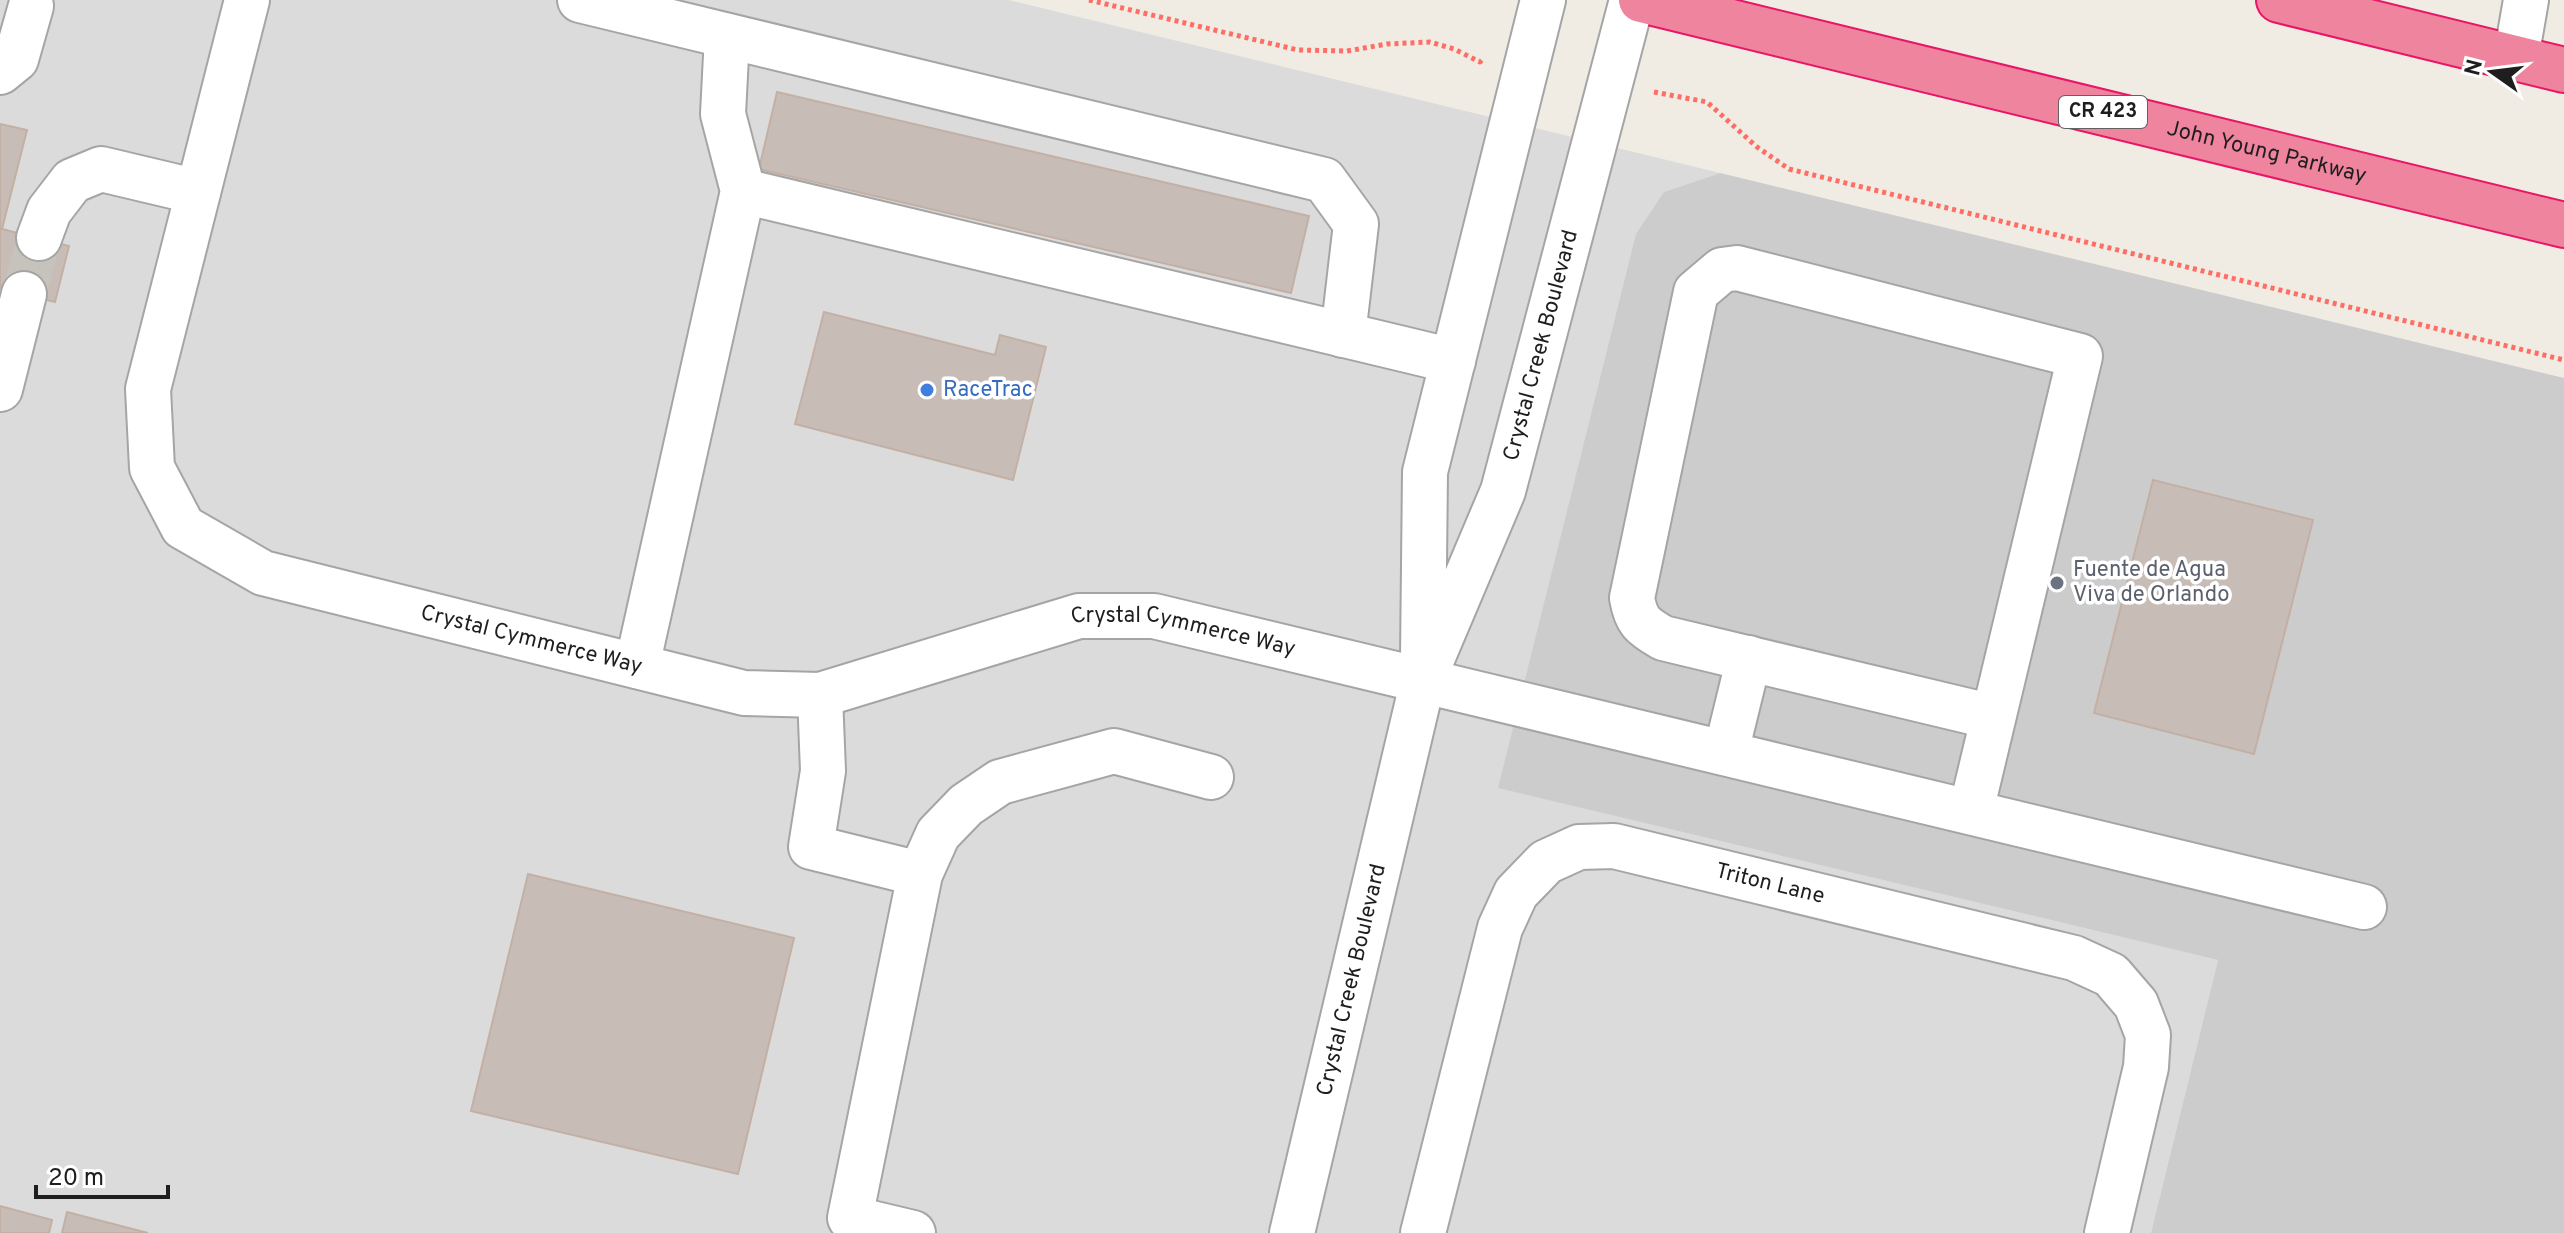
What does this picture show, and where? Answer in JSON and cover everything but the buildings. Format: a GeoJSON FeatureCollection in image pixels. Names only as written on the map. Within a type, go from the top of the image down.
{"type":"FeatureCollection","features":[{"type":"Feature","properties":{"kind":"highway","name":"John Young Parkway"},"geometry":{"type":"LineString","coordinates":[[1641,0],[2564,225]]}},
{"type":"Feature","properties":{"kind":"highway"},"geometry":{"type":"LineString","coordinates":[[2279,0],[2564,70]]}},
{"type":"Feature","properties":{"kind":"street","name":"Crystal Cymmerce Way"},"geometry":{"type":"LineString","coordinates":[[247,0],[148,389],[152,468],[183,527],[263,573],[744,693],[820,695],[1079,616],[1154,616],[2364,907]]}},
{"type":"Feature","properties":{"kind":"street"},"geometry":{"type":"LineString","coordinates":[[580,0],[1324,180],[1356,224],[1343,335]]}},
{"type":"Feature","properties":{"kind":"street","name":"Crystal Creek Boulevard"},"geometry":{"type":"LineString","coordinates":[[1423,680],[1425,472],[1543,0]]}},
{"type":"Feature","properties":{"kind":"street","name":"Crystal Creek Boulevard"},"geometry":{"type":"LineString","coordinates":[[1292,1233],[1423,680],[1503,491],[1632,0]]}},
{"type":"Feature","properties":{"kind":"street"},"geometry":{"type":"LineString","coordinates":[[2516,58],[2526,0]]}},
{"type":"Feature","properties":{"kind":"street"},"geometry":{"type":"LineString","coordinates":[[0,72],[16,59],[31,6]]}},
{"type":"Feature","properties":{"kind":"street"},"geometry":{"type":"LineString","coordinates":[[637,666],[743,191],[723,114],[727,36]]}},
{"type":"Feature","properties":{"kind":"street"},"geometry":{"type":"LineString","coordinates":[[39,238],[49,211],[72,181],[101,169],[198,192]]}},
{"type":"Feature","properties":{"kind":"street"},"geometry":{"type":"LineString","coordinates":[[743,191],[1453,361]]}},
{"type":"Feature","properties":{"kind":"street"},"geometry":{"type":"LineString","coordinates":[[1971,811],[2080,356],[1737,268],[1722,270],[1696,292],[1632,598],[1635,616],[1647,629],[1663,638],[1993,717]]}},
{"type":"Feature","properties":{"kind":"street"},"geometry":{"type":"LineString","coordinates":[[0,389],[24,294]]}},
{"type":"Feature","properties":{"kind":"street"},"geometry":{"type":"LineString","coordinates":[[1726,752],[1749,658]]}},
{"type":"Feature","properties":{"kind":"street"},"geometry":{"type":"LineString","coordinates":[[820,695],[823,771],[811,847],[920,874]]}},
{"type":"Feature","properties":{"kind":"street"},"geometry":{"type":"LineString","coordinates":[[913,1233],[850,1218],[920,874],[938,834],[966,805],[1000,782],[1114,751],[1211,777]]}},
{"type":"Feature","properties":{"kind":"street","name":"Triton Lane"},"geometry":{"type":"LineString","coordinates":[[1423,1233],[1500,928],[1516,893],[1546,862],[1579,847],[1614,846],[2074,958],[2111,975],[2136,1004],[2148,1035],[2146,1067],[2107,1233]]}},
{"type":"Feature","properties":{"kind":"path"},"geometry":{"type":"LineString","coordinates":[[1089,0],[1298,50],[1347,51],[1387,44],[1430,42],[1454,49],[1480,62],[1486,57]]}},
{"type":"Feature","properties":{"kind":"path"},"geometry":{"type":"LineString","coordinates":[[1645,90],[1707,102],[1757,147],[1789,169],[2564,360]]}},
{"type":"Feature","properties":{"kind":"shaded area"},"geometry":{"type":"Polygon","coordinates":[[[0,0],[1009,0],[1720,173],[1664,192],[1499,788],[2218,960],[2151,1233],[0,1233],[0,0]]]}},
{"type":"Feature","properties":{"kind":"shaded area","name":"Fuente de Agua Viva de Orlando"},"geometry":{"type":"Polygon","coordinates":[[[1720,173],[2564,378],[2564,1233],[2151,1233],[2218,960],[1498,788],[1636,234],[1664,192],[1720,173]]]}},
{"type":"Feature","properties":{"kind":"tunnel"},"geometry":{"type":"LineString","coordinates":[[24,294],[39,238]]}},
{"type":"Feature","properties":{"kind":"place","name":"RaceTrac"},"geometry":{"type":"Point","coordinates":[927,390]}},
{"type":"Feature","properties":{"kind":"place","name":"Fuente de Agua Viva de Orlando"},"geometry":{"type":"Point","coordinates":[2057,583]}}]}
